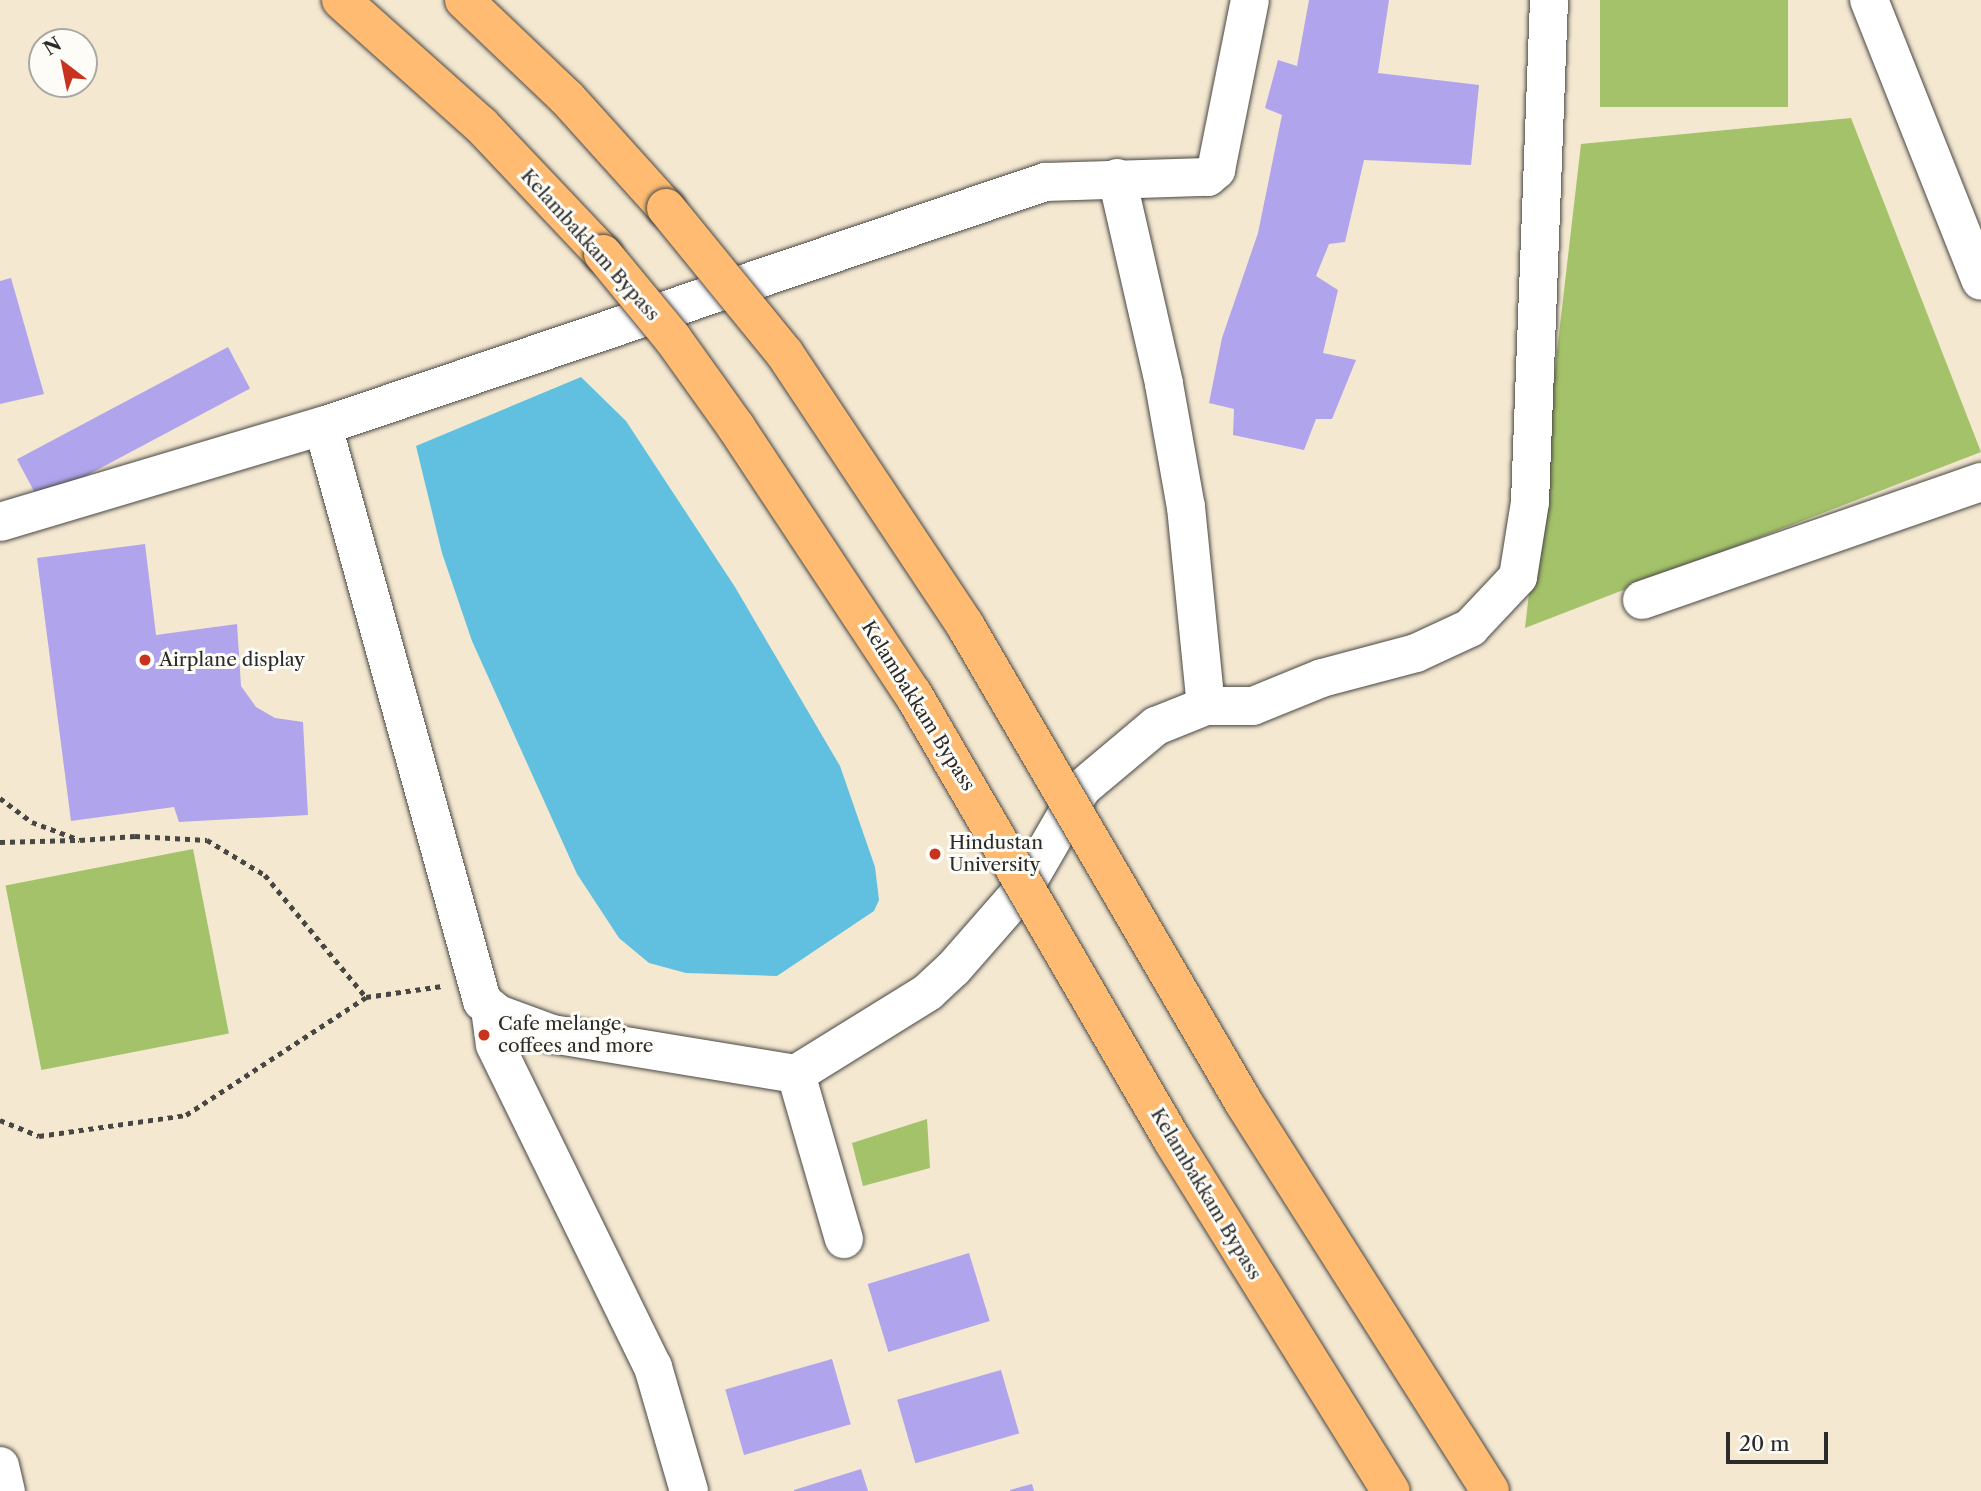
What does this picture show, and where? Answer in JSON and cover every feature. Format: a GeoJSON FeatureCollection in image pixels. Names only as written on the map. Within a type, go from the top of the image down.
{"type":"FeatureCollection","features":[{"type":"Feature","properties":{"kind":"main road","name":"Kelambakkam Bypass"},"geometry":{"type":"LineString","coordinates":[[341,0],[481,125],[603,254],[673,339],[736,426],[913,694],[1174,1143],[1391,1491]]}},
{"type":"Feature","properties":{"kind":"main road"},"geometry":{"type":"LineString","coordinates":[[464,0],[567,98],[666,208],[785,354],[958,614],[1244,1104],[1490,1491]]}},
{"type":"Feature","properties":{"kind":"street"},"geometry":{"type":"LineString","coordinates":[[0,522],[323,426],[933,217],[1045,182],[1208,177],[1216,170],[1250,0]]}},
{"type":"Feature","properties":{"kind":"street"},"geometry":{"type":"LineString","coordinates":[[482,995],[552,1034],[796,1074],[937,984],[981,942],[1024,888],[1082,788],[1156,726],[1206,706],[1253,706],[1322,678],[1416,653],[1470,628],[1518,577],[1530,502],[1549,0]]}},
{"type":"Feature","properties":{"kind":"street"},"geometry":{"type":"LineString","coordinates":[[1869,0],[1981,281]]}},
{"type":"Feature","properties":{"kind":"street"},"geometry":{"type":"LineString","coordinates":[[1117,178],[1164,384],[1186,507],[1206,706]]}},
{"type":"Feature","properties":{"kind":"street"},"geometry":{"type":"LineString","coordinates":[[323,426],[495,1045],[653,1367],[689,1491]]}},
{"type":"Feature","properties":{"kind":"street"},"geometry":{"type":"LineString","coordinates":[[1642,600],[1981,482]]}},
{"type":"Feature","properties":{"kind":"street"},"geometry":{"type":"LineString","coordinates":[[796,1074],[844,1239]]}},
{"type":"Feature","properties":{"kind":"street"},"geometry":{"type":"LineString","coordinates":[[0,1466],[6,1491]]}},
{"type":"Feature","properties":{"kind":"path"},"geometry":{"type":"LineString","coordinates":[[0,798],[32,822],[80,840]]}},
{"type":"Feature","properties":{"kind":"path"},"geometry":{"type":"LineString","coordinates":[[0,842],[135,836],[207,840],[265,874],[366,997]]}},
{"type":"Feature","properties":{"kind":"path"},"geometry":{"type":"LineString","coordinates":[[0,1120],[39,1136],[186,1115],[366,997],[482,995]]}},
{"type":"Feature","properties":{"kind":"green space"},"geometry":{"type":"Polygon","coordinates":[[[1600,0],[1788,0],[1788,107],[1600,107],[1600,0]]]}},
{"type":"Feature","properties":{"kind":"green space"},"geometry":{"type":"Polygon","coordinates":[[[1851,118],[1981,452],[1525,628],[1581,144],[1851,118]]]}},
{"type":"Feature","properties":{"kind":"green space"},"geometry":{"type":"Polygon","coordinates":[[[193,849],[229,1034],[41,1070],[6,885],[193,849]]]}},
{"type":"Feature","properties":{"kind":"green space"},"geometry":{"type":"Polygon","coordinates":[[[927,1119],[930,1168],[863,1186],[852,1143],[927,1119]]]}},
{"type":"Feature","properties":{"kind":"water"},"geometry":{"type":"Polygon","coordinates":[[[581,377],[626,421],[735,587],[840,766],[875,867],[879,900],[874,911],[777,976],[686,973],[649,963],[619,938],[577,874],[472,641],[442,553],[416,446],[581,377]]]}},
{"type":"Feature","properties":{"kind":"building"},"geometry":{"type":"Polygon","coordinates":[[[1309,0],[1389,0],[1378,73],[1479,85],[1471,165],[1364,160],[1345,242],[1329,244],[1316,276],[1338,290],[1323,353],[1356,360],[1332,419],[1316,419],[1304,450],[1233,435],[1234,409],[1209,403],[1222,338],[1258,233],[1282,115],[1265,108],[1278,60],[1297,66],[1309,0]]]}},
{"type":"Feature","properties":{"kind":"building"},"geometry":{"type":"Polygon","coordinates":[[[11,278],[44,394],[0,404],[0,281],[11,278]]]}},
{"type":"Feature","properties":{"kind":"building"},"geometry":{"type":"Polygon","coordinates":[[[228,347],[250,388],[39,501],[17,459],[228,347]]]}},
{"type":"Feature","properties":{"kind":"building","name":"Airplane display"},"geometry":{"type":"Polygon","coordinates":[[[145,544],[156,635],[237,624],[241,686],[256,707],[275,718],[303,722],[308,815],[179,822],[174,807],[71,821],[37,558],[145,544]]]}},
{"type":"Feature","properties":{"kind":"building"},"geometry":{"type":"Polygon","coordinates":[[[969,1253],[990,1321],[888,1352],[868,1284],[969,1253]]]}},
{"type":"Feature","properties":{"kind":"building"},"geometry":{"type":"Polygon","coordinates":[[[832,1359],[851,1424],[744,1455],[725,1390],[832,1359]]]}},
{"type":"Feature","properties":{"kind":"building"},"geometry":{"type":"Polygon","coordinates":[[[1001,1370],[1019,1433],[915,1463],[897,1400],[1001,1370]]]}},
{"type":"Feature","properties":{"kind":"building"},"geometry":{"type":"Polygon","coordinates":[[[861,1469],[868,1491],[794,1491],[794,1490],[861,1469]]]}},
{"type":"Feature","properties":{"kind":"building"},"geometry":{"type":"Polygon","coordinates":[[[1032,1484],[1034,1491],[1010,1491],[1010,1490],[1032,1484]]]}},
{"type":"Feature","properties":{"kind":"place","name":"Airplane display"},"geometry":{"type":"Point","coordinates":[145,660]}},
{"type":"Feature","properties":{"kind":"place","name":"Hindustan University"},"geometry":{"type":"Point","coordinates":[935,854]}},
{"type":"Feature","properties":{"kind":"place","name":"Cafe melange, coffees and more"},"geometry":{"type":"Point","coordinates":[484,1035]}}]}
